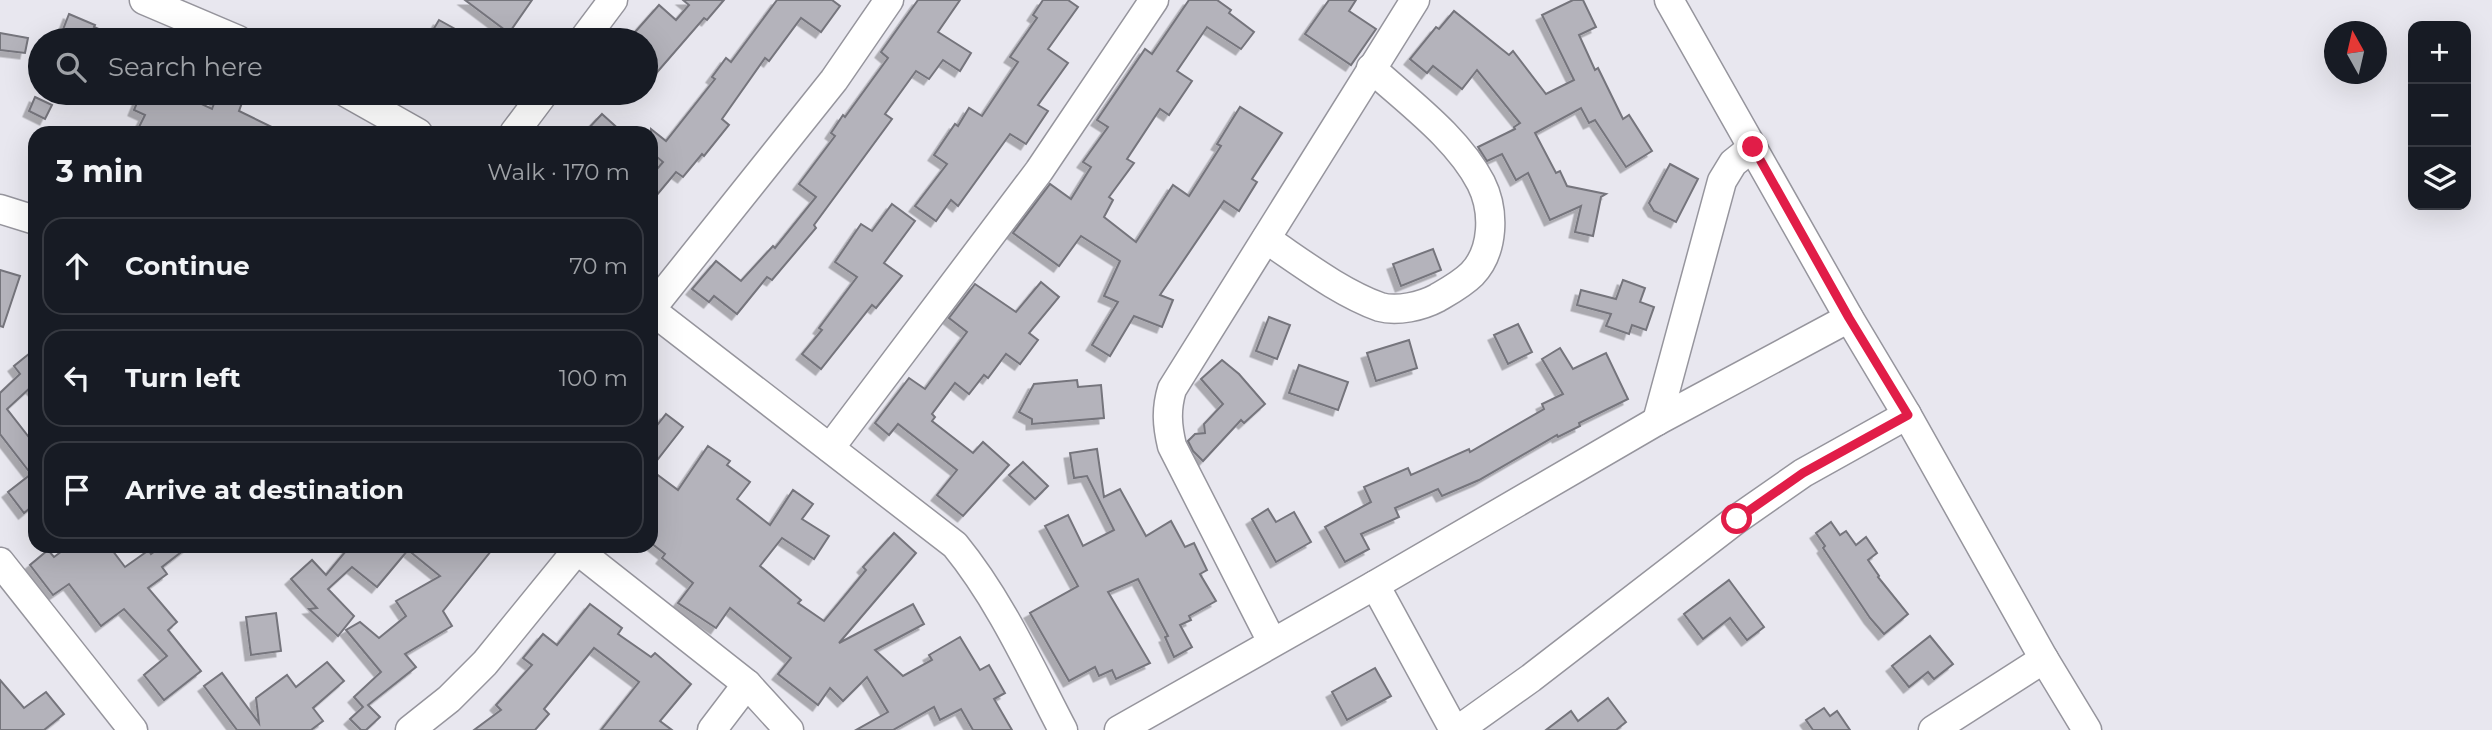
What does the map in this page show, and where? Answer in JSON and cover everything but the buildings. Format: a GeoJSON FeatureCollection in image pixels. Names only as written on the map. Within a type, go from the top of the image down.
{"type":"FeatureCollection","features":[{"type":"Feature","properties":{"kind":"street"},"geometry":{"type":"LineString","coordinates":[[144,0],[210,28]]}},
{"type":"Feature","properties":{"kind":"street"},"geometry":{"type":"LineString","coordinates":[[592,28],[613,0]]}},
{"type":"Feature","properties":{"kind":"street"},"geometry":{"type":"LineString","coordinates":[[658,300],[834,80],[888,0]]}},
{"type":"Feature","properties":{"kind":"street"},"geometry":{"type":"LineString","coordinates":[[830,448],[1040,170],[1154,0]]}},
{"type":"Feature","properties":{"kind":"street"},"geometry":{"type":"LineString","coordinates":[[1272,642],[1172,446],[1167,427],[1167,405],[1172,389],[1415,0]]}},
{"type":"Feature","properties":{"kind":"street"},"geometry":{"type":"LineString","coordinates":[[1670,0],[1849,318],[1908,415],[2044,659],[2087,730]]}},
{"type":"Feature","properties":{"kind":"street"},"geometry":{"type":"LineString","coordinates":[[1266,239],[1336,285],[1382,308],[1410,307],[1429,302],[1474,272],[1488,244],[1491,219],[1481,184],[1449,141],[1371,68]]}},
{"type":"Feature","properties":{"kind":"street"},"geometry":{"type":"LineString","coordinates":[[368,105],[406,126]]}},
{"type":"Feature","properties":{"kind":"street"},"geometry":{"type":"LineString","coordinates":[[519,126],[535,105]]}},
{"type":"Feature","properties":{"kind":"street"},"geometry":{"type":"LineString","coordinates":[[1657,421],[1722,181],[1733,163],[1753,147]]}},
{"type":"Feature","properties":{"kind":"street"},"geometry":{"type":"LineString","coordinates":[[0,209],[28,218]]}},
{"type":"Feature","properties":{"kind":"street"},"geometry":{"type":"LineString","coordinates":[[658,314],[955,545],[972,566],[1003,616],[1063,730]]}},
{"type":"Feature","properties":{"kind":"street"},"geometry":{"type":"LineString","coordinates":[[1119,730],[1657,421],[1849,318]]}},
{"type":"Feature","properties":{"kind":"street"},"geometry":{"type":"LineString","coordinates":[[1375,585],[1456,730],[1531,678],[1737,519],[1803,473],[1908,415]]}},
{"type":"Feature","properties":{"kind":"street"},"geometry":{"type":"LineString","coordinates":[[410,730],[449,699],[485,663],[570,553]]}},
{"type":"Feature","properties":{"kind":"street"},"geometry":{"type":"LineString","coordinates":[[580,553],[747,684],[789,730]]}},
{"type":"Feature","properties":{"kind":"street"},"geometry":{"type":"LineString","coordinates":[[0,562],[133,730]]}},
{"type":"Feature","properties":{"kind":"street"},"geometry":{"type":"LineString","coordinates":[[1933,730],[2044,659]]}},
{"type":"Feature","properties":{"kind":"street"},"geometry":{"type":"LineString","coordinates":[[712,730],[747,684]]}},
{"type":"Feature","properties":{"kind":"route"},"geometry":{"type":"LineString","coordinates":[[1737,519],[1803,473],[1908,415],[1849,318],[1753,147]]}}]}
